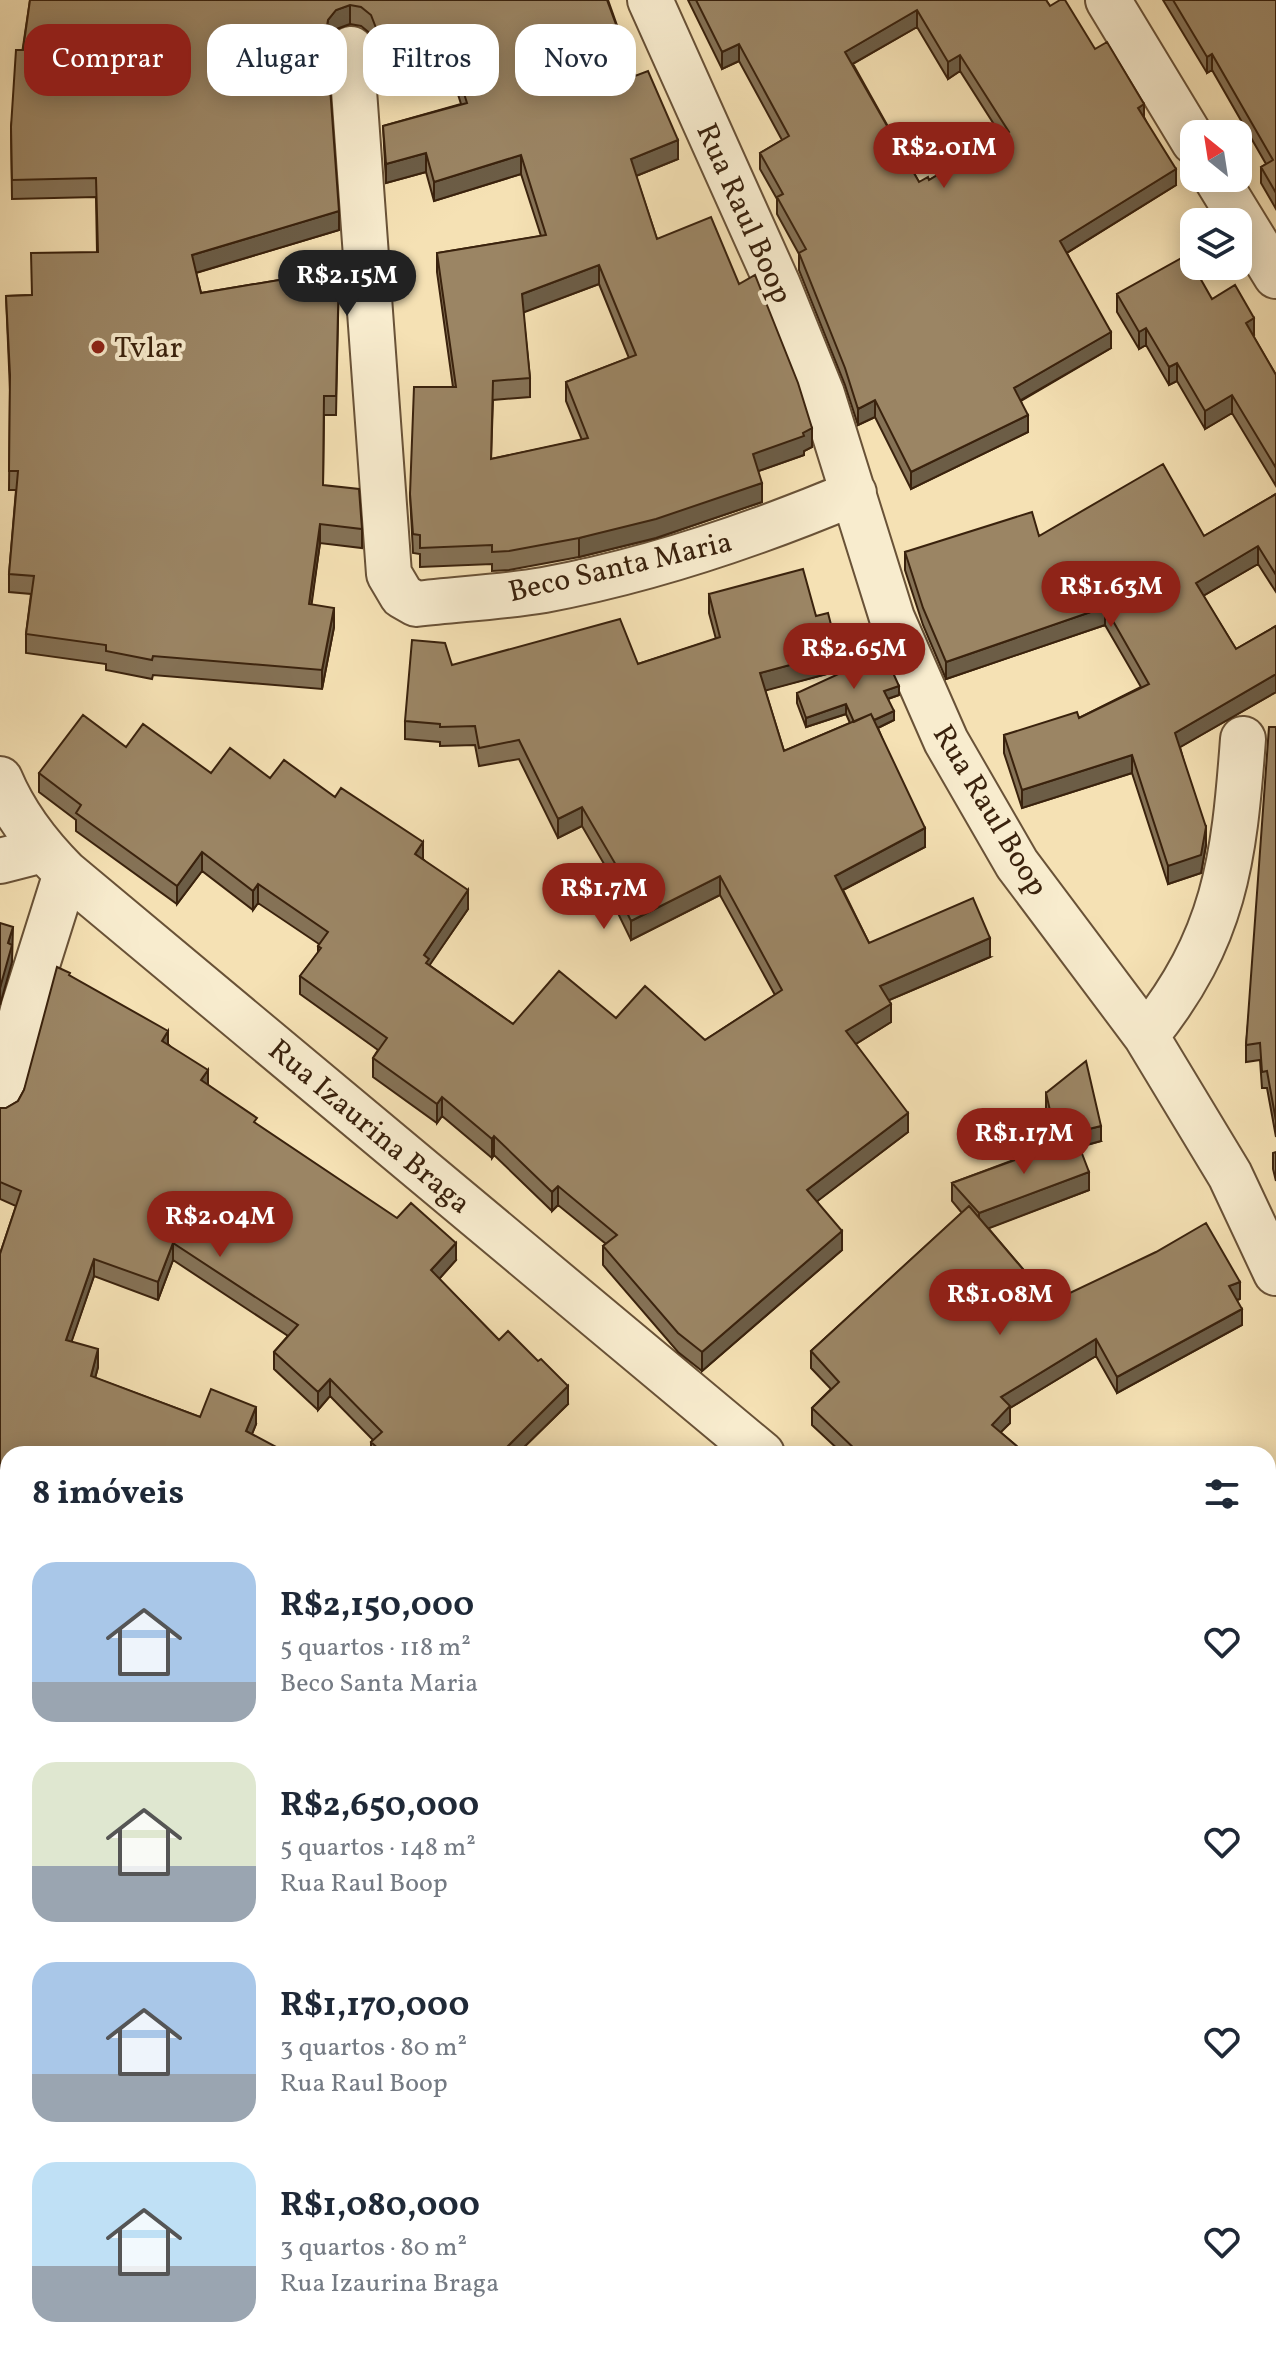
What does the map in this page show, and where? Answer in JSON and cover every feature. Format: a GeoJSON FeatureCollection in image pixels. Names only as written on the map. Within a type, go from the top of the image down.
{"type":"FeatureCollection","features":[{"type":"Feature","properties":{"kind":"street","name":"Rua Raul Boop"},"geometry":{"type":"LineString","coordinates":[[650,0],[778,285],[822,394],[892,618],[946,741],[1017,864],[1146,1036],[1230,1175],[1276,1273]]}},
{"type":"Feature","properties":{"kind":"street"},"geometry":{"type":"LineString","coordinates":[[1108,0],[1181,120]]}},
{"type":"Feature","properties":{"kind":"street","name":"Beco Santa Maria"},"geometry":{"type":"LineString","coordinates":[[351,49],[389,574],[402,596],[416,604],[544,590],[695,554],[769,529],[854,493]]}},
{"type":"Feature","properties":{"kind":"street"},"geometry":{"type":"LineString","coordinates":[[1225,192],[1276,276]]}},
{"type":"Feature","properties":{"kind":"street"},"geometry":{"type":"LineString","coordinates":[[1146,1036],[1172,1003],[1196,963],[1215,920],[1236,825],[1243,739]]}},
{"type":"Feature","properties":{"kind":"street","name":"Rua Izaurina Braga"},"geometry":{"type":"LineString","coordinates":[[0,779],[9,800],[54,861],[752,1446]]}},
{"type":"Feature","properties":{"kind":"street"},"geometry":{"type":"LineString","coordinates":[[0,861],[54,861],[24,1006],[0,1101]]}},
{"type":"Feature","properties":{"kind":"building"},"geometry":{"type":"Polygon","coordinates":[[[30,0],[607,0],[616,24],[515,24],[515,96],[636,96],[636,76],[648,71],[678,140],[631,159],[657,239],[711,217],[739,284],[755,275],[798,383],[812,428],[803,433],[804,436],[753,454],[762,483],[656,519],[509,551],[492,552],[492,545],[420,548],[420,535],[413,534],[410,494],[414,387],[456,387],[437,253],[546,235],[521,155],[434,182],[426,153],[386,164],[383,126],[467,103],[465,96],[499,96],[499,24],[374,24],[371,15],[361,7],[350,5],[336,10],[327,24],[207,24],[207,96],[331,96],[339,211],[192,255],[201,293],[339,270],[336,396],[324,396],[323,485],[359,489],[362,529],[320,524],[309,604],[334,608],[322,670],[153,656],[152,660],[106,651],[106,645],[26,634],[34,576],[9,574],[18,471],[9,471],[10,375],[6,296],[32,295],[31,253],[98,252],[96,178],[12,180],[11,127],[16,50],[23,50],[24,43],[24,96],[191,96],[191,24],[27,24],[30,0]],[[599,265],[522,294],[530,378],[493,381],[491,459],[588,438],[566,382],[636,355],[599,265]]]}},
{"type":"Feature","properties":{"kind":"building"},"geometry":{"type":"Polygon","coordinates":[[[696,0],[1046,0],[1050,6],[1065,0],[1095,49],[1107,42],[1144,104],[1138,108],[1176,169],[1060,241],[1111,332],[1014,388],[1028,415],[911,472],[875,400],[858,409],[799,253],[806,249],[777,197],[783,194],[760,153],[789,136],[739,44],[722,52],[696,0]],[[917,10],[845,52],[919,182],[928,177],[929,180],[1009,132],[960,55],[948,62],[917,10]]]}},
{"type":"Feature","properties":{"kind":"building"},"geometry":{"type":"Polygon","coordinates":[[[1173,0],[1276,0],[1276,193],[1261,167],[1273,160],[1212,54],[1207,57],[1173,0]]]}},
{"type":"Feature","properties":{"kind":"building"},"geometry":{"type":"Polygon","coordinates":[[[1180,259],[1180,280],[1201,280],[1212,299],[1235,285],[1254,318],[1246,323],[1276,375],[1276,468],[1232,395],[1205,411],[1177,363],[1169,367],[1146,328],[1139,332],[1117,294],[1180,259]]]}},
{"type":"Feature","properties":{"kind":"building"},"geometry":{"type":"Polygon","coordinates":[[[1163,464],[1204,536],[1276,494],[1276,575],[1258,546],[1196,583],[1236,649],[1276,626],[1276,674],[1175,733],[1206,827],[1201,855],[1168,866],[1132,755],[1022,790],[1004,735],[1077,712],[1079,718],[1149,684],[1105,607],[946,662],[923,608],[905,552],[1032,512],[1039,536],[1163,464]]]}},
{"type":"Feature","properties":{"kind":"building"},"geometry":{"type":"Polygon","coordinates":[[[803,569],[816,616],[828,613],[838,652],[760,673],[784,751],[871,714],[925,828],[835,876],[869,943],[973,898],[990,938],[880,986],[891,1004],[846,1031],[908,1113],[807,1190],[842,1231],[702,1352],[678,1333],[603,1246],[617,1235],[558,1186],[552,1192],[494,1136],[492,1139],[442,1097],[437,1104],[373,1058],[387,1038],[300,976],[321,948],[318,946],[328,932],[258,884],[253,891],[202,852],[177,886],[76,813],[81,805],[39,773],[83,715],[126,747],[143,724],[211,773],[230,748],[270,778],[284,760],[335,797],[341,788],[423,842],[415,854],[468,890],[424,955],[429,959],[426,963],[513,1024],[559,971],[616,1018],[645,986],[705,1040],[782,990],[720,876],[631,921],[612,882],[623,877],[582,807],[558,819],[519,740],[479,748],[475,726],[440,727],[440,724],[405,721],[412,640],[445,643],[452,665],[620,619],[638,664],[720,637],[709,594],[803,569]]]}},
{"type":"Feature","properties":{"kind":"building"},"geometry":{"type":"Polygon","coordinates":[[[884,653],[899,686],[884,691],[894,711],[874,720],[871,714],[854,722],[846,704],[806,718],[797,693],[884,653]]]}},
{"type":"Feature","properties":{"kind":"building"},"geometry":{"type":"Polygon","coordinates":[[[1269,727],[1276,727],[1276,1121],[1267,1071],[1262,1072],[1260,1043],[1246,1045],[1269,727]]]}},
{"type":"Feature","properties":{"kind":"building"},"geometry":{"type":"Polygon","coordinates":[[[0,923],[13,927],[8,943],[12,945],[0,988],[0,923]]]}},
{"type":"Feature","properties":{"kind":"building"},"geometry":{"type":"Polygon","coordinates":[[[57,967],[168,1031],[162,1041],[208,1070],[201,1080],[257,1118],[254,1122],[397,1218],[411,1203],[456,1243],[431,1270],[499,1340],[508,1331],[568,1386],[508,1446],[375,1446],[371,1442],[382,1432],[330,1379],[318,1392],[274,1352],[298,1325],[173,1243],[158,1282],[94,1259],[66,1340],[98,1349],[91,1376],[200,1417],[211,1389],[256,1407],[246,1431],[274,1446],[0,1446],[0,1254],[21,1191],[0,1182],[0,1108],[18,1101],[24,1090],[57,967]]]}},
{"type":"Feature","properties":{"kind":"building"},"geometry":{"type":"Polygon","coordinates":[[[1086,1061],[1101,1126],[1056,1137],[1046,1093],[1086,1061]]]}},
{"type":"Feature","properties":{"kind":"building"},"geometry":{"type":"Polygon","coordinates":[[[1076,1138],[1089,1172],[979,1213],[952,1183],[1076,1138]]]}},
{"type":"Feature","properties":{"kind":"building"},"geometry":{"type":"Polygon","coordinates":[[[969,1206],[1051,1302],[1156,1252],[1206,1223],[1240,1282],[1229,1286],[1242,1309],[1117,1377],[1096,1339],[1001,1397],[1010,1406],[992,1425],[1017,1446],[852,1446],[812,1408],[839,1382],[811,1351],[969,1206]]]}},
{"type":"Feature","properties":{"kind":"place","name":"Tvlar"},"geometry":{"type":"Point","coordinates":[98,347]}}]}
